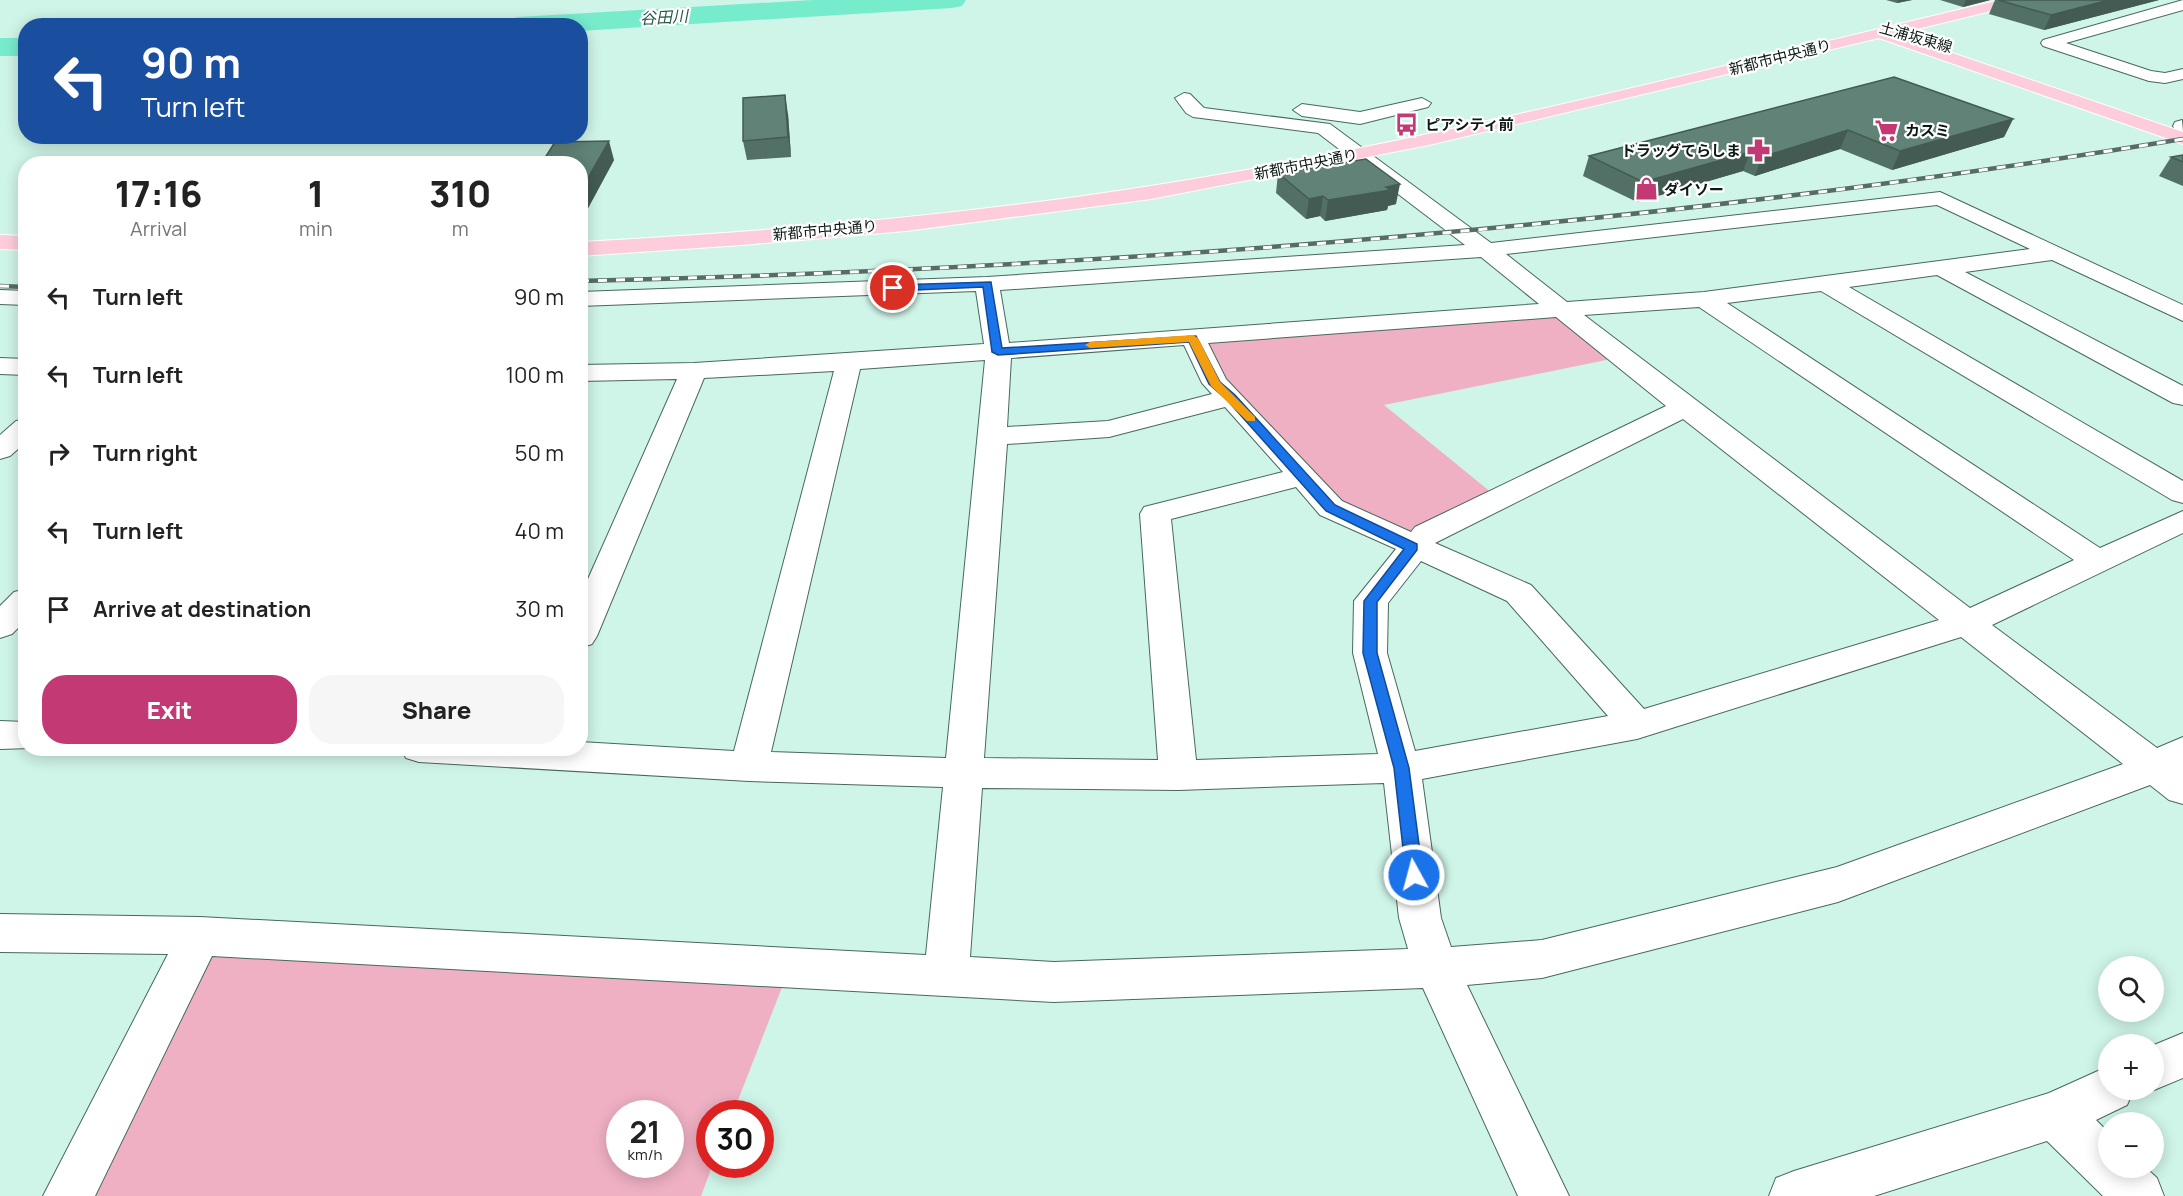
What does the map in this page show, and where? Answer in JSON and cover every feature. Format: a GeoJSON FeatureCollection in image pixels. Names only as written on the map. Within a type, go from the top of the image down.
{"type":"FeatureCollection","features":[{"type":"Feature","properties":{"kind":"main road","name":"新都市中央通り"},"geometry":{"type":"LineString","coordinates":[[1880,29],[1968,0]]}},
{"type":"Feature","properties":{"kind":"main road","name":"新都市中央通り"},"geometry":{"type":"LineString","coordinates":[[588,248],[745,237],[986,214],[1157,191],[1352,149],[1582,105],[1880,29],[2019,0]]}},
{"type":"Feature","properties":{"kind":"main road","name":"土浦坂東線"},"geometry":{"type":"LineString","coordinates":[[1880,29],[2183,129]]}},
{"type":"Feature","properties":{"kind":"main road","name":"新都市中央通り"},"geometry":{"type":"LineString","coordinates":[[588,235],[746,225],[968,202],[1352,149]]}},
{"type":"Feature","properties":{"kind":"main road"},"geometry":{"type":"LineString","coordinates":[[0,242],[18,243]]}},
{"type":"Feature","properties":{"kind":"main road"},"geometry":{"type":"LineString","coordinates":[[0,256],[18,256]]}},
{"type":"Feature","properties":{"kind":"street"},"geometry":{"type":"LineString","coordinates":[[2122,5],[2183,23]]}},
{"type":"Feature","properties":{"kind":"street"},"geometry":{"type":"LineString","coordinates":[[2183,5],[2049,43],[2149,76],[2165,78],[2183,74]]}},
{"type":"Feature","properties":{"kind":"street"},"geometry":{"type":"LineString","coordinates":[[1422,104],[1360,118],[1184,98],[1192,109],[1200,113],[1323,128],[1486,250],[1685,407],[1967,623],[2173,769]]}},
{"type":"Feature","properties":{"kind":"street"},"geometry":{"type":"LineString","coordinates":[[588,303],[987,284],[1486,250],[1940,198],[2183,315]]}},
{"type":"Feature","properties":{"kind":"street"},"geometry":{"type":"LineString","coordinates":[[588,373],[694,371],[849,362],[1704,299],[2055,253]]}},
{"type":"Feature","properties":{"kind":"street"},"geometry":{"type":"LineString","coordinates":[[1943,269],[2183,397]]}},
{"type":"Feature","properties":{"kind":"street"},"geometry":{"type":"LineString","coordinates":[[946,976],[993,436],[998,352],[987,284]]}},
{"type":"Feature","properties":{"kind":"street"},"geometry":{"type":"LineString","coordinates":[[1827,284],[2183,494]]}},
{"type":"Feature","properties":{"kind":"street"},"geometry":{"type":"LineString","coordinates":[[0,297],[18,298]]}},
{"type":"Feature","properties":{"kind":"street"},"geometry":{"type":"LineString","coordinates":[[1704,299],[2097,561]]}},
{"type":"Feature","properties":{"kind":"street"},"geometry":{"type":"LineString","coordinates":[[1193,338],[1215,384],[1231,397],[1331,508],[1412,547],[1519,593],[1637,726]]}},
{"type":"Feature","properties":{"kind":"street"},"geometry":{"type":"LineString","coordinates":[[749,766],[849,362]]}},
{"type":"Feature","properties":{"kind":"street"},"geometry":{"type":"LineString","coordinates":[[0,366],[18,367]]}},
{"type":"Feature","properties":{"kind":"street"},"geometry":{"type":"LineString","coordinates":[[588,617],[694,371]]}},
{"type":"Feature","properties":{"kind":"street"},"geometry":{"type":"LineString","coordinates":[[993,436],[1109,429],[1231,397]]}},
{"type":"Feature","properties":{"kind":"street"},"geometry":{"type":"LineString","coordinates":[[1544,1196],[1436,968],[1420,918],[1401,768],[1370,653],[1371,601],[1412,547],[1426,534],[1685,407]]}},
{"type":"Feature","properties":{"kind":"street"},"geometry":{"type":"LineString","coordinates":[[0,450],[18,434]]}},
{"type":"Feature","properties":{"kind":"street"},"geometry":{"type":"LineString","coordinates":[[1178,775],[1155,514],[1303,476]]}},
{"type":"Feature","properties":{"kind":"street"},"geometry":{"type":"LineString","coordinates":[[588,754],[749,766],[962,773],[1178,775],[1401,768],[1637,726],[1967,623],[2183,521]]}},
{"type":"Feature","properties":{"kind":"street"},"geometry":{"type":"LineString","coordinates":[[0,627],[18,608]]}},
{"type":"Feature","properties":{"kind":"street"},"geometry":{"type":"LineString","coordinates":[[0,735],[18,736]]}},
{"type":"Feature","properties":{"kind":"street"},"geometry":{"type":"LineString","coordinates":[[0,933],[200,936],[1054,982],[1436,968],[1542,959],[1838,884],[2173,769]]}},
{"type":"Feature","properties":{"kind":"street"},"geometry":{"type":"LineString","coordinates":[[68,1196],[200,936]]}},
{"type":"Feature","properties":{"kind":"street"},"geometry":{"type":"LineString","coordinates":[[2164,1064],[2183,1055]]}},
{"type":"Feature","properties":{"kind":"street"},"geometry":{"type":"LineString","coordinates":[[1808,1194],[2055,1115],[2098,1095]]}},
{"type":"Feature","properties":{"kind":"street"},"geometry":{"type":"LineString","coordinates":[[2055,1115],[2139,1196]]}},
{"type":"Feature","properties":{"kind":"shaded area"},"geometry":{"type":"Polygon","coordinates":[[[1561,309],[1621,357],[1384,405],[1498,498],[1412,547],[1331,508],[1193,338],[1561,309]]]}},
{"type":"Feature","properties":{"kind":"shaded area"},"geometry":{"type":"Polygon","coordinates":[[[200,936],[793,959],[738,1100],[696,1100],[696,1178],[708,1178],[701,1196],[68,1196],[200,936]]]}},
{"type":"Feature","properties":{"kind":"building"},"geometry":{"type":"Polygon","coordinates":[[[1998,0],[2109,0],[2051,15],[1998,0]]]}},
{"type":"Feature","properties":{"kind":"building"},"geometry":{"type":"Polygon","coordinates":[[[1894,77],[2013,119],[1900,151],[1848,130],[1762,157],[1750,152],[1643,182],[1589,156],[1894,77]]]}},
{"type":"Feature","properties":{"kind":"building"},"geometry":{"type":"Polygon","coordinates":[[[785,95],[788,137],[743,141],[743,98],[785,95]]]}},
{"type":"Feature","properties":{"kind":"building"},"geometry":{"type":"Polygon","coordinates":[[[588,141],[609,141],[588,178],[588,156],[546,156],[554,144],[588,144],[588,141]]]}},
{"type":"Feature","properties":{"kind":"building"},"geometry":{"type":"Polygon","coordinates":[[[2183,155],[2183,162],[2171,157],[2183,155]]]}},
{"type":"Feature","properties":{"kind":"building"},"geometry":{"type":"Polygon","coordinates":[[[1366,159],[1400,184],[1386,187],[1391,190],[1328,200],[1323,196],[1309,199],[1278,173],[1366,159]]]}},
{"type":"Feature","properties":{"kind":"waterway","name":"谷田川"},"geometry":{"type":"LineString","coordinates":[[588,22],[952,0]]}},
{"type":"Feature","properties":{"kind":"waterway","name":"谷田川"},"geometry":{"type":"LineString","coordinates":[[0,47],[18,47]]}},
{"type":"Feature","properties":{"kind":"railway"},"geometry":{"type":"LineString","coordinates":[[588,281],[982,266],[1183,254],[1384,238],[1584,219],[1784,196],[1984,170],[2183,139]]}},
{"type":"Feature","properties":{"kind":"railway"},"geometry":{"type":"LineString","coordinates":[[0,286],[18,287]]}},
{"type":"Feature","properties":{"kind":"slow traffic"},"geometry":{"type":"LineString","coordinates":[[1090,345],[1193,338],[1215,384],[1231,397],[1251,419]]}},
{"type":"Feature","properties":{"kind":"place","name":"ピアシティ前"},"geometry":{"type":"Point","coordinates":[1407,124]}},
{"type":"Feature","properties":{"kind":"place","name":"カスミ"},"geometry":{"type":"Point","coordinates":[1887,130]}},
{"type":"Feature","properties":{"kind":"place","name":"ドラッグてらしま"},"geometry":{"type":"Point","coordinates":[1759,150]}},
{"type":"Feature","properties":{"kind":"place","name":"ダイソー"},"geometry":{"type":"Point","coordinates":[1646,189]}},
{"type":"Feature","properties":{"kind":"route"},"geometry":{"type":"LineString","coordinates":[[893,288],[987,284],[998,352],[1193,338],[1215,384],[1231,397],[1331,508],[1412,547],[1371,601],[1370,653],[1401,768],[1414,875]]}}]}
